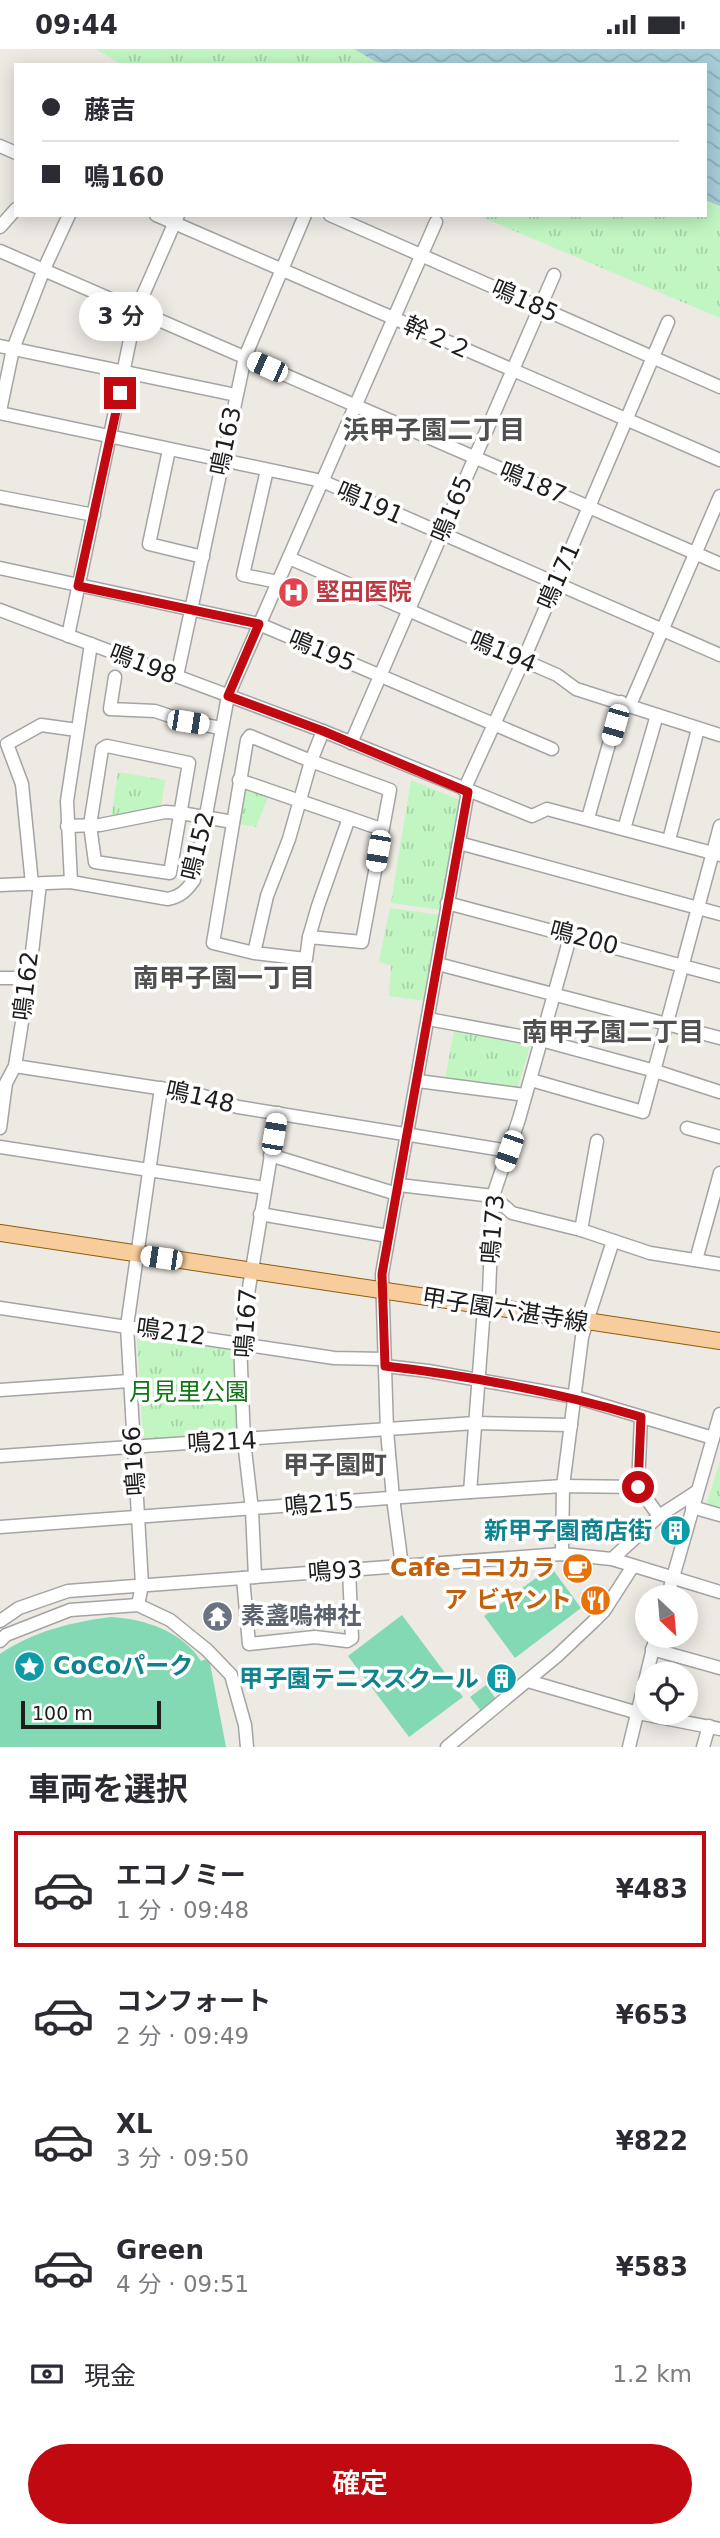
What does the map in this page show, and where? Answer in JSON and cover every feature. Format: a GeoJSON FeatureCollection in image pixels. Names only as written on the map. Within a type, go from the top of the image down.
{"type":"FeatureCollection","features":[{"type":"Feature","properties":{"kind":"main road","name":"甲子園六湛寺線"},"geometry":{"type":"LineString","coordinates":[[0,1233],[720,1341]]}},
{"type":"Feature","properties":{"kind":"street"},"geometry":{"type":"LineString","coordinates":[[0,227],[14,211]]}},
{"type":"Feature","properties":{"kind":"street"},"geometry":{"type":"LineString","coordinates":[[0,412],[13,349],[44,269],[68,217]]}},
{"type":"Feature","properties":{"kind":"street","name":"鳴163"},"geometry":{"type":"LineString","coordinates":[[177,676],[244,357],[304,217]]}},
{"type":"Feature","properties":{"kind":"street","name":"鳴185"},"geometry":{"type":"LineString","coordinates":[[335,217],[720,387]]}},
{"type":"Feature","properties":{"kind":"street"},"geometry":{"type":"LineString","coordinates":[[68,636],[136,311],[176,219]]}},
{"type":"Feature","properties":{"kind":"street","name":"幹２２"},"geometry":{"type":"LineString","coordinates":[[176,219],[281,270],[720,460]]}},
{"type":"Feature","properties":{"kind":"street","name":"鳴152"},"geometry":{"type":"LineString","coordinates":[[0,885],[71,882],[168,899],[181,896],[194,880],[228,696],[436,222]]}},
{"type":"Feature","properties":{"kind":"street","name":"鳴187"},"geometry":{"type":"LineString","coordinates":[[0,251],[720,564]]}},
{"type":"Feature","properties":{"kind":"street","name":"鳴165"},"geometry":{"type":"LineString","coordinates":[[351,743],[554,275]]}},
{"type":"Feature","properties":{"kind":"street","name":"鳴171"},"geometry":{"type":"LineString","coordinates":[[402,1566],[387,1431],[382,1274],[418,1081],[466,791],[668,322]]}},
{"type":"Feature","properties":{"kind":"street"},"geometry":{"type":"LineString","coordinates":[[0,346],[236,395]]}},
{"type":"Feature","properties":{"kind":"street","name":"鳴191"},"geometry":{"type":"LineString","coordinates":[[0,412],[322,481],[720,655]]}},
{"type":"Feature","properties":{"kind":"street"},"geometry":{"type":"LineString","coordinates":[[169,450],[149,544],[203,557]]}},
{"type":"Feature","properties":{"kind":"street"},"geometry":{"type":"LineString","coordinates":[[267,470],[243,575],[278,582]]}},
{"type":"Feature","properties":{"kind":"street"},"geometry":{"type":"LineString","coordinates":[[588,818],[625,703],[662,630],[720,496]]}},
{"type":"Feature","properties":{"kind":"street"},"geometry":{"type":"LineString","coordinates":[[0,497],[94,516]]}},
{"type":"Feature","properties":{"kind":"street","name":"鳴194"},"geometry":{"type":"LineString","coordinates":[[289,558],[557,675],[576,689],[720,735]]}},
{"type":"Feature","properties":{"kind":"street","name":"鳴195"},"geometry":{"type":"LineString","coordinates":[[0,568],[259,624],[552,749]]}},
{"type":"Feature","properties":{"kind":"street","name":"鳴198"},"geometry":{"type":"LineString","coordinates":[[0,610],[323,731],[533,817],[547,809],[717,854]]}},
{"type":"Feature","properties":{"kind":"street"},"geometry":{"type":"LineString","coordinates":[[71,882],[67,801],[91,644]]}},
{"type":"Feature","properties":{"kind":"street"},"geometry":{"type":"LineString","coordinates":[[115,677],[110,709],[155,711],[188,722],[221,728]]}},
{"type":"Feature","properties":{"kind":"street"},"geometry":{"type":"LineString","coordinates":[[624,829],[657,715]]}},
{"type":"Feature","properties":{"kind":"street","name":"鳴162"},"geometry":{"type":"LineString","coordinates":[[0,1128],[3,1083],[15,1066],[29,978],[36,884],[22,784],[7,744],[41,725],[77,730]]}},
{"type":"Feature","properties":{"kind":"street"},"geometry":{"type":"LineString","coordinates":[[669,840],[698,729]]}},
{"type":"Feature","properties":{"kind":"street"},"geometry":{"type":"LineString","coordinates":[[254,953],[267,896],[289,839],[311,761],[323,731]]}},
{"type":"Feature","properties":{"kind":"street"},"geometry":{"type":"LineString","coordinates":[[309,937],[362,942],[390,790],[250,737],[247,740],[213,943],[254,953],[306,959],[309,937],[318,906],[349,818]]}},
{"type":"Feature","properties":{"kind":"street"},"geometry":{"type":"LineString","coordinates":[[107,747],[189,763],[170,873],[95,862],[90,825],[102,749],[107,747]]}},
{"type":"Feature","properties":{"kind":"street"},"geometry":{"type":"LineString","coordinates":[[239,781],[382,829]]}},
{"type":"Feature","properties":{"kind":"street"},"geometry":{"type":"LineString","coordinates":[[67,826],[90,825],[165,812],[233,822]]}},
{"type":"Feature","properties":{"kind":"street"},"geometry":{"type":"LineString","coordinates":[[531,1080],[643,1112],[698,908],[717,854],[720,826]]}},
{"type":"Feature","properties":{"kind":"street"},"geometry":{"type":"LineString","coordinates":[[459,843],[720,914]]}},
{"type":"Feature","properties":{"kind":"street","name":"鳴200"},"geometry":{"type":"LineString","coordinates":[[447,903],[720,975]]}},
{"type":"Feature","properties":{"kind":"street","name":"鳴173"},"geometry":{"type":"LineString","coordinates":[[470,1492],[493,1196],[531,1080],[570,934]]}},
{"type":"Feature","properties":{"kind":"street"},"geometry":{"type":"LineString","coordinates":[[438,964],[720,1038]]}},
{"type":"Feature","properties":{"kind":"street"},"geometry":{"type":"LineString","coordinates":[[0,978],[29,978]]}},
{"type":"Feature","properties":{"kind":"street"},"geometry":{"type":"LineString","coordinates":[[428,1019],[541,1040],[720,1092]]}},
{"type":"Feature","properties":{"kind":"street","name":"鳴148"},"geometry":{"type":"LineString","coordinates":[[15,1066],[197,1094],[238,1107],[509,1151]]}},
{"type":"Feature","properties":{"kind":"street"},"geometry":{"type":"LineString","coordinates":[[418,1081],[525,1095]]}},
{"type":"Feature","properties":{"kind":"street","name":"鳴166"},"geometry":{"type":"LineString","coordinates":[[138,1605],[142,1585],[127,1326],[161,1088]]}},
{"type":"Feature","properties":{"kind":"street","name":"鳴167"},"geometry":{"type":"LineString","coordinates":[[278,1113],[240,1342],[244,1441],[252,1510],[249,1644],[314,1637],[347,1641],[352,1638],[349,1570]]}},
{"type":"Feature","properties":{"kind":"street"},"geometry":{"type":"LineString","coordinates":[[687,1128],[720,1137]]}},
{"type":"Feature","properties":{"kind":"street"},"geometry":{"type":"LineString","coordinates":[[581,1230],[597,1141]]}},
{"type":"Feature","properties":{"kind":"street"},"geometry":{"type":"LineString","coordinates":[[0,1147],[265,1188]]}},
{"type":"Feature","properties":{"kind":"street"},"geometry":{"type":"LineString","coordinates":[[271,1154],[398,1189],[493,1196],[512,1213],[581,1230],[650,1253],[720,1264]]}},
{"type":"Feature","properties":{"kind":"street"},"geometry":{"type":"LineString","coordinates":[[696,1260],[720,1173]]}},
{"type":"Feature","properties":{"kind":"street"},"geometry":{"type":"LineString","coordinates":[[260,1214],[388,1235]]}},
{"type":"Feature","properties":{"kind":"street"},"geometry":{"type":"LineString","coordinates":[[562,1554],[562,1486],[582,1337],[613,1241]]}},
{"type":"Feature","properties":{"kind":"street","name":"鳴212"},"geometry":{"type":"LineString","coordinates":[[0,1308],[334,1358],[384,1363],[575,1397],[713,1438]]}},
{"type":"Feature","properties":{"kind":"street"},"geometry":{"type":"LineString","coordinates":[[0,1390],[129,1381]]}},
{"type":"Feature","properties":{"kind":"street"},"geometry":{"type":"LineString","coordinates":[[671,1585],[720,1414]]}},
{"type":"Feature","properties":{"kind":"street"},"geometry":{"type":"LineString","coordinates":[[641,1417],[638,1487],[659,1516]]}},
{"type":"Feature","properties":{"kind":"street","name":"鳴214"},"geometry":{"type":"LineString","coordinates":[[0,1456],[475,1423],[570,1425]]}},
{"type":"Feature","properties":{"kind":"street","name":"鳴215"},"geometry":{"type":"LineString","coordinates":[[0,1527],[562,1486],[638,1487]]}},
{"type":"Feature","properties":{"kind":"street"},"geometry":{"type":"LineString","coordinates":[[612,1559],[659,1516],[696,1492]]}},
{"type":"Feature","properties":{"kind":"street"},"geometry":{"type":"LineString","coordinates":[[692,1507],[720,1515]]}},
{"type":"Feature","properties":{"kind":"street","name":"鳴93"},"geometry":{"type":"LineString","coordinates":[[0,1621],[19,1608],[68,1591],[562,1554],[612,1559],[720,1592]]}},
{"type":"Feature","properties":{"kind":"street"},"geometry":{"type":"LineString","coordinates":[[447,1747],[557,1657],[604,1611],[633,1566]]}},
{"type":"Feature","properties":{"kind":"street"},"geometry":{"type":"LineString","coordinates":[[0,1641],[6,1635],[70,1610],[138,1605],[170,1620],[207,1650],[231,1675],[245,1725],[247,1747]]}},
{"type":"Feature","properties":{"kind":"street"},"geometry":{"type":"LineString","coordinates":[[670,1649],[720,1668]]}},
{"type":"Feature","properties":{"kind":"street"},"geometry":{"type":"LineString","coordinates":[[528,1681],[635,1712]]}},
{"type":"Feature","properties":{"kind":"street"},"geometry":{"type":"LineString","coordinates":[[629,1747],[635,1724]]}},
{"type":"Feature","properties":{"kind":"street"},"geometry":{"type":"LineString","coordinates":[[703,1747],[715,1727]]}},
{"type":"Feature","properties":{"kind":"green space"},"geometry":{"type":"Polygon","coordinates":[[[95,49],[354,49],[376,62],[385,63],[120,63],[95,49]]]}},
{"type":"Feature","properties":{"kind":"green space"},"geometry":{"type":"Polygon","coordinates":[[[707,201],[720,206],[720,318],[482,217],[707,217],[707,201]]]}},
{"type":"Feature","properties":{"kind":"green space"},"geometry":{"type":"Polygon","coordinates":[[[118,772],[165,780],[161,809],[111,818],[118,772]]]}},
{"type":"Feature","properties":{"kind":"green space"},"geometry":{"type":"Polygon","coordinates":[[[411,780],[460,800],[442,910],[391,903],[411,780]]]}},
{"type":"Feature","properties":{"kind":"green space"},"geometry":{"type":"Polygon","coordinates":[[[248,788],[269,795],[256,827],[239,824],[242,794],[248,788]]]}},
{"type":"Feature","properties":{"kind":"green space"},"geometry":{"type":"Polygon","coordinates":[[[390,908],[440,915],[426,1001],[389,996],[391,966],[379,961],[390,908]]]}},
{"type":"Feature","properties":{"kind":"green space"},"geometry":{"type":"Polygon","coordinates":[[[454,1031],[530,1046],[517,1090],[445,1079],[454,1031]]]}},
{"type":"Feature","properties":{"kind":"green space","name":"月見里公園"},"geometry":{"type":"Polygon","coordinates":[[[141,1334],[230,1346],[234,1351],[240,1432],[237,1437],[147,1442],[143,1437],[137,1339],[141,1334]]]}},
{"type":"Feature","properties":{"kind":"green space"},"geometry":{"type":"Polygon","coordinates":[[[720,1461],[720,1510],[706,1506],[720,1461]]]}},
{"type":"Feature","properties":{"kind":"green space"},"geometry":{"type":"Polygon","coordinates":[[[551,1567],[581,1608],[515,1658],[484,1616],[551,1567]]]}},
{"type":"Feature","properties":{"kind":"green space"},"geometry":{"type":"Polygon","coordinates":[[[402,1615],[463,1697],[409,1737],[348,1656],[402,1615]]]}},
{"type":"Feature","properties":{"kind":"green space"},"geometry":{"type":"Polygon","coordinates":[[[111,1617],[162,1629],[184,1642],[201,1661],[209,1658],[226,1747],[0,1747],[0,1654],[26,1639],[54,1629],[111,1617]]]}},
{"type":"Feature","properties":{"kind":"green space"},"geometry":{"type":"Polygon","coordinates":[[[486,1685],[496,1699],[481,1711],[470,1697],[486,1685]]]}},
{"type":"Feature","properties":{"kind":"water"},"geometry":{"type":"Polygon","coordinates":[[[354,49],[720,49],[720,206],[707,201],[707,63],[376,62],[354,49]]]}},
{"type":"Feature","properties":{"kind":"place","name":"堅田医院"},"geometry":{"type":"Point","coordinates":[293,592]}},
{"type":"Feature","properties":{"kind":"place","name":"新甲子園商店街"},"geometry":{"type":"Point","coordinates":[675,1531]}},
{"type":"Feature","properties":{"kind":"place","name":"Cafe ココカラ"},"geometry":{"type":"Point","coordinates":[578,1568]}},
{"type":"Feature","properties":{"kind":"place","name":"ア ビヤント"},"geometry":{"type":"Point","coordinates":[595,1600]}},
{"type":"Feature","properties":{"kind":"place","name":"素盞嗚神社"},"geometry":{"type":"Point","coordinates":[218,1616]}},
{"type":"Feature","properties":{"kind":"place","name":"CoCoパーク"},"geometry":{"type":"Point","coordinates":[30,1666]}},
{"type":"Feature","properties":{"kind":"place","name":"甲子園テニススクール"},"geometry":{"type":"Point","coordinates":[502,1679]}},
{"type":"Feature","properties":{"kind":"district","name":"浜甲子園二丁目"},"geometry":{"type":"Point","coordinates":[434,430]}},
{"type":"Feature","properties":{"kind":"district","name":"南甲子園一丁目"},"geometry":{"type":"Point","coordinates":[224,978]}},
{"type":"Feature","properties":{"kind":"district","name":"南甲子園二丁目"},"geometry":{"type":"Point","coordinates":[613,1032]}},
{"type":"Feature","properties":{"kind":"district","name":"甲子園町"},"geometry":{"type":"Point","coordinates":[335,1465]}},
{"type":"Feature","properties":{"kind":"route"},"geometry":{"type":"LineString","coordinates":[[120,393],[78,586],[259,624],[228,696],[323,731],[468,792],[382,1274],[385,1366],[575,1397],[641,1417],[638,1487]]}}]}
